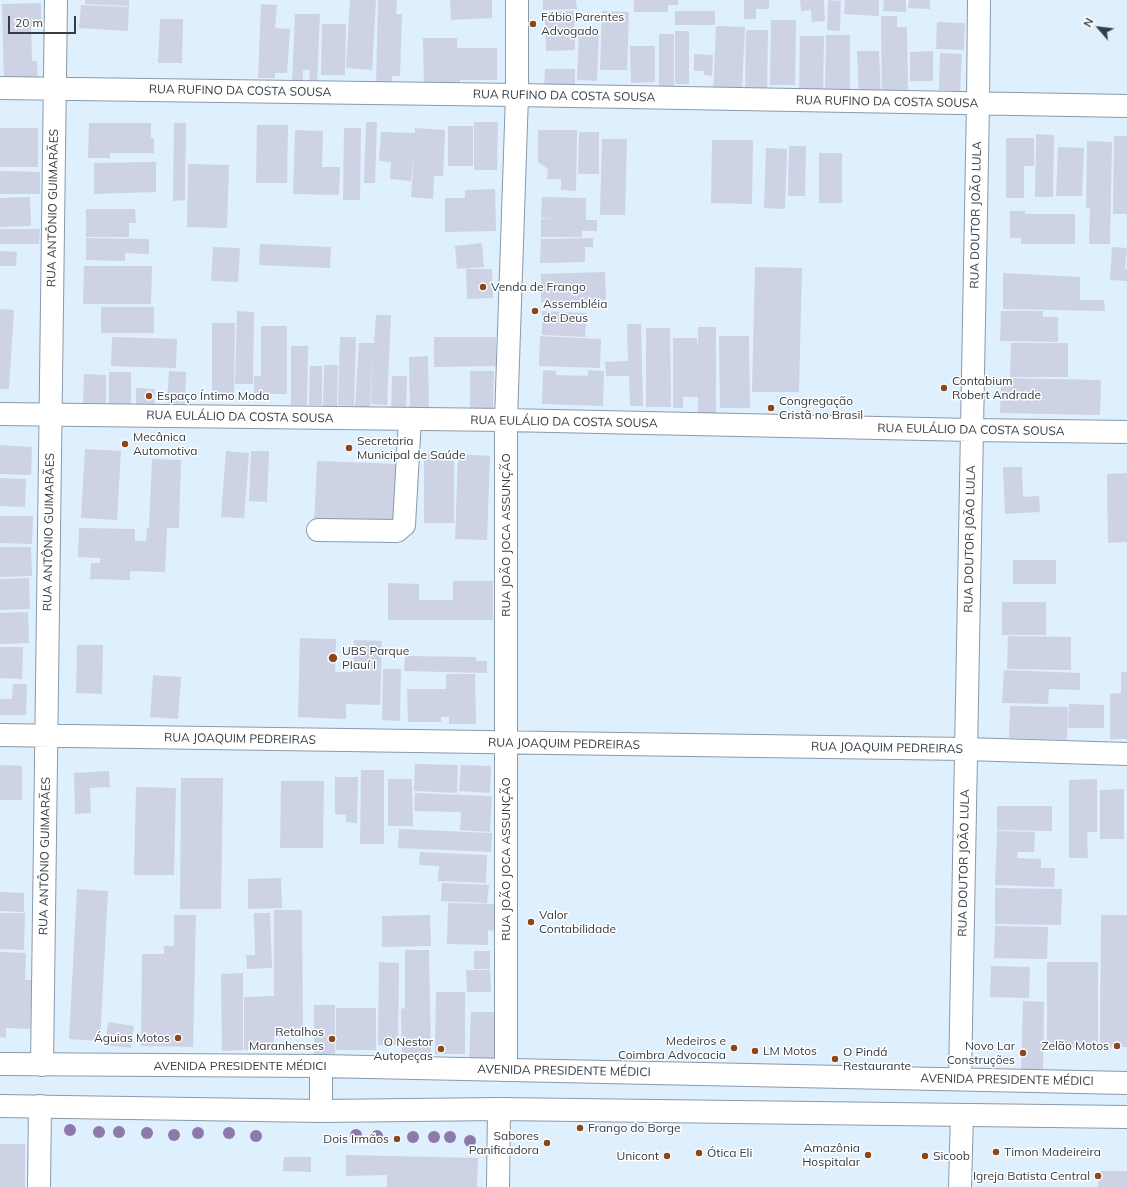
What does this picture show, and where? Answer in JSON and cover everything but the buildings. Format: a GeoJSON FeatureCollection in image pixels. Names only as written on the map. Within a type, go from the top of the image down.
{"type":"FeatureCollection","features":[{"type":"Feature","properties":{"kind":"street","name":"RUA ANTÔNIO GUIMARÃES"},"geometry":{"type":"LineString","coordinates":[[42,1065],[56,0]]}},
{"type":"Feature","properties":{"kind":"street","name":"RUA JOÃO JOCA ASSUNÇÃO"},"geometry":{"type":"LineString","coordinates":[[506,1070],[506,420],[517,94],[517,0]]}},
{"type":"Feature","properties":{"kind":"street","name":"RUA DOUTOR JOÃO LULA"},"geometry":{"type":"LineString","coordinates":[[960,1079],[979,0]]}},
{"type":"Feature","properties":{"kind":"street","name":"RUA RUFINO DA COSTA SOUSA"},"geometry":{"type":"LineString","coordinates":[[0,88],[517,94],[1127,106]]}},
{"type":"Feature","properties":{"kind":"street","name":"RUA EULÁLIO DA COSTA SOUSA"},"geometry":{"type":"LineString","coordinates":[[0,414],[506,420],[1127,432]]}},
{"type":"Feature","properties":{"kind":"street"},"geometry":{"type":"LineString","coordinates":[[318,530],[397,531],[404,525],[410,419]]}},
{"type":"Feature","properties":{"kind":"street","name":"RUA JOAQUIM PEDREIRAS"},"geometry":{"type":"LineString","coordinates":[[0,735],[966,749],[1127,754]]}},
{"type":"Feature","properties":{"kind":"street","name":"AVENIDA PRESIDENTE MÉDICI"},"geometry":{"type":"LineString","coordinates":[[0,1064],[321,1066],[1127,1083]]}},
{"type":"Feature","properties":{"kind":"street"},"geometry":{"type":"LineString","coordinates":[[321,1066],[321,1111]]}},
{"type":"Feature","properties":{"kind":"street"},"geometry":{"type":"LineString","coordinates":[[0,1106],[321,1111],[499,1110],[1127,1116]]}},
{"type":"Feature","properties":{"kind":"street"},"geometry":{"type":"LineString","coordinates":[[39,1187],[40,1106]]}},
{"type":"Feature","properties":{"kind":"street"},"geometry":{"type":"LineString","coordinates":[[498,1187],[499,1110]]}},
{"type":"Feature","properties":{"kind":"street"},"geometry":{"type":"LineString","coordinates":[[960,1187],[962,1115]]}},
{"type":"Feature","properties":{"kind":"place","name":"Fábio Parentes Advogado"},"geometry":{"type":"Point","coordinates":[533,24]}},
{"type":"Feature","properties":{"kind":"place","name":"Venda de Frango"},"geometry":{"type":"Point","coordinates":[483,287]}},
{"type":"Feature","properties":{"kind":"place","name":"Assembléia de Deus"},"geometry":{"type":"Point","coordinates":[535,311]}},
{"type":"Feature","properties":{"kind":"place","name":"Contabium Robert Andrade"},"geometry":{"type":"Point","coordinates":[944,388]}},
{"type":"Feature","properties":{"kind":"place","name":"Espaço Íntimo Moda"},"geometry":{"type":"Point","coordinates":[149,396]}},
{"type":"Feature","properties":{"kind":"place","name":"Congregação Cristã no Brasil"},"geometry":{"type":"Point","coordinates":[771,408]}},
{"type":"Feature","properties":{"kind":"place","name":"Mecânica Automotiva"},"geometry":{"type":"Point","coordinates":[125,444]}},
{"type":"Feature","properties":{"kind":"place","name":"Secretaria Municipal de Saúde"},"geometry":{"type":"Point","coordinates":[349,448]}},
{"type":"Feature","properties":{"kind":"place","name":"UBS Parque PIauí I"},"geometry":{"type":"Point","coordinates":[333,658]}},
{"type":"Feature","properties":{"kind":"place","name":"Valor Contabilidade"},"geometry":{"type":"Point","coordinates":[531,922]}},
{"type":"Feature","properties":{"kind":"place","name":"Águias Motos"},"geometry":{"type":"Point","coordinates":[178,1038]}},
{"type":"Feature","properties":{"kind":"place","name":"Retalhos Maranhenses"},"geometry":{"type":"Point","coordinates":[332,1039]}},
{"type":"Feature","properties":{"kind":"place","name":"Zelão Motos"},"geometry":{"type":"Point","coordinates":[1117,1046]}},
{"type":"Feature","properties":{"kind":"place","name":"Medeiros e Coimbra Advocacia"},"geometry":{"type":"Point","coordinates":[734,1048]}},
{"type":"Feature","properties":{"kind":"place","name":"O Nestor Autopeças"},"geometry":{"type":"Point","coordinates":[441,1049]}},
{"type":"Feature","properties":{"kind":"place","name":"LM Motos"},"geometry":{"type":"Point","coordinates":[755,1051]}},
{"type":"Feature","properties":{"kind":"place","name":"Novo Lar Construções"},"geometry":{"type":"Point","coordinates":[1023,1053]}},
{"type":"Feature","properties":{"kind":"place","name":"O Pindá Restaurante"},"geometry":{"type":"Point","coordinates":[835,1059]}},
{"type":"Feature","properties":{"kind":"place","name":"Frango do Borge"},"geometry":{"type":"Point","coordinates":[580,1128]}},
{"type":"Feature","properties":{"kind":"place","name":"Dois Irmãos"},"geometry":{"type":"Point","coordinates":[397,1139]}},
{"type":"Feature","properties":{"kind":"place","name":"Sabores Panificadora"},"geometry":{"type":"Point","coordinates":[547,1143]}},
{"type":"Feature","properties":{"kind":"place","name":"Timon Madeireira"},"geometry":{"type":"Point","coordinates":[996,1152]}},
{"type":"Feature","properties":{"kind":"place","name":"Ótica Eli"},"geometry":{"type":"Point","coordinates":[699,1153]}},
{"type":"Feature","properties":{"kind":"place","name":"Amazônia Hospitalar"},"geometry":{"type":"Point","coordinates":[868,1155]}},
{"type":"Feature","properties":{"kind":"place","name":"Unicont"},"geometry":{"type":"Point","coordinates":[667,1156]}},
{"type":"Feature","properties":{"kind":"place","name":"Sicoob"},"geometry":{"type":"Point","coordinates":[925,1156]}},
{"type":"Feature","properties":{"kind":"place","name":"Igreja Batista Central"},"geometry":{"type":"Point","coordinates":[1098,1176]}}]}
